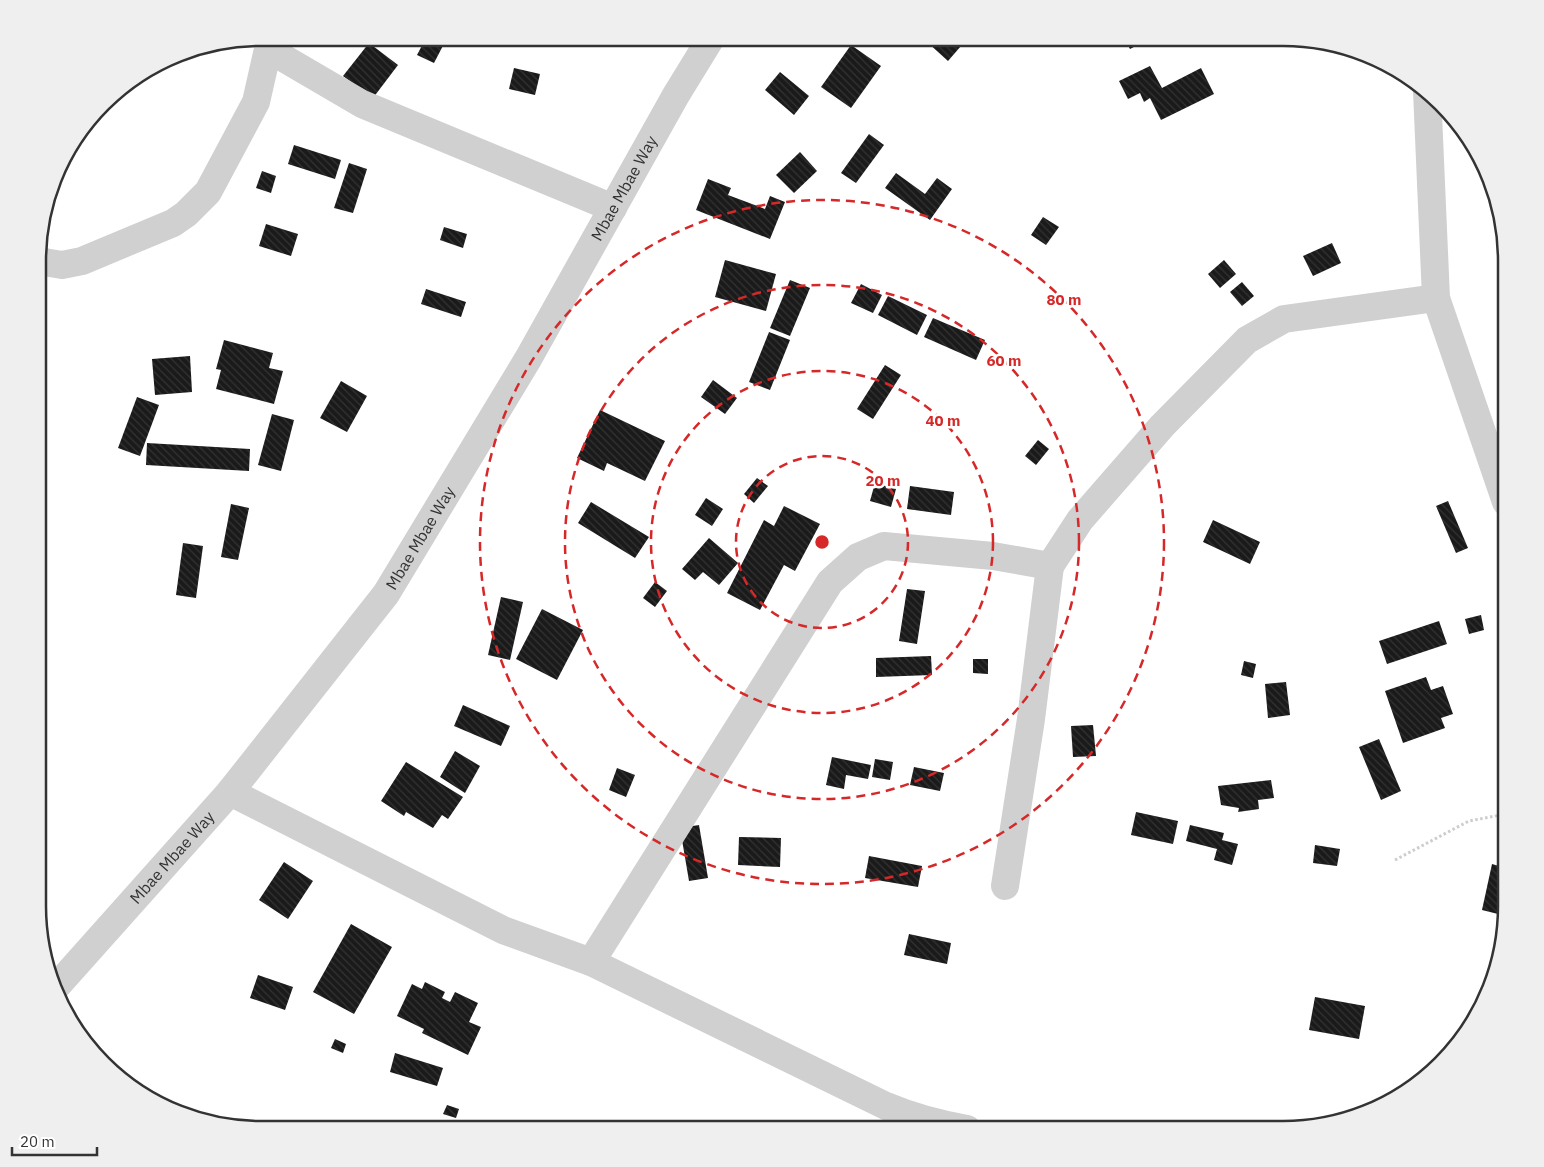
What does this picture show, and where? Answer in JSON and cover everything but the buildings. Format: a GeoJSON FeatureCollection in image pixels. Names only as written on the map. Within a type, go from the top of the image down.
{"type":"FeatureCollection","features":[{"type":"Feature","properties":{"kind":"street"},"geometry":{"type":"LineString","coordinates":[[46,262],[62,266],[82,261],[173,223],[186,214],[208,192],[256,102],[269,46]]}},
{"type":"Feature","properties":{"kind":"street"},"geometry":{"type":"LineString","coordinates":[[275,46],[362,104],[613,208]]}},
{"type":"Feature","properties":{"kind":"street","name":"Mbae Mbae Way"},"geometry":{"type":"LineString","coordinates":[[61,982],[230,792],[386,594],[528,359],[676,95],[706,46]]}},
{"type":"Feature","properties":{"kind":"street"},"geometry":{"type":"LineString","coordinates":[[1428,103],[1436,298],[1498,479]]}},
{"type":"Feature","properties":{"kind":"street"},"geometry":{"type":"LineString","coordinates":[[1005,886],[1031,719],[1050,566],[1080,520],[1162,426],[1247,340],[1284,319],[1436,298]]}},
{"type":"Feature","properties":{"kind":"street"},"geometry":{"type":"LineString","coordinates":[[591,962],[830,582],[858,557],[884,546],[994,556],[1050,566]]}},
{"type":"Feature","properties":{"kind":"street"},"geometry":{"type":"LineString","coordinates":[[230,792],[503,930],[591,962],[886,1106],[927,1121]]}},
{"type":"Feature","properties":{"kind":"path"},"geometry":{"type":"LineString","coordinates":[[1395,860],[1469,821],[1498,816]]}}]}
